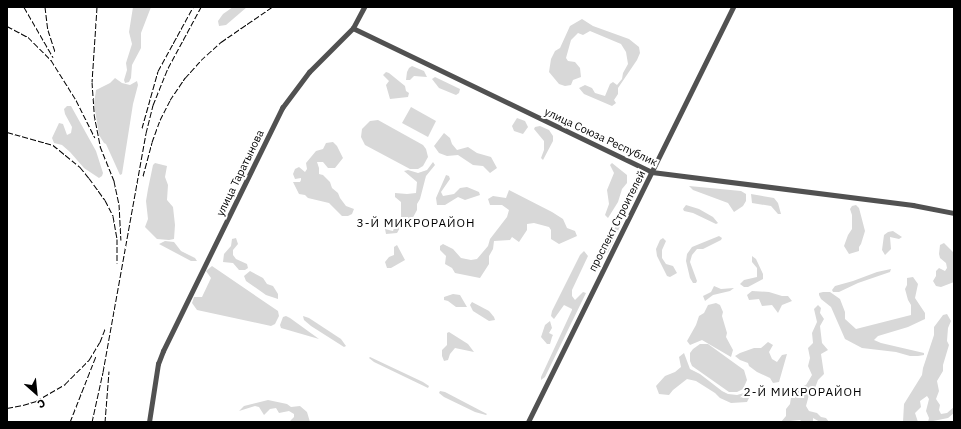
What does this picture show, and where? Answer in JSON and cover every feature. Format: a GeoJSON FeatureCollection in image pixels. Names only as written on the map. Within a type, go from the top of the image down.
{"type":"FeatureCollection","features":[{"type":"Feature","properties":{"kind":"street","name":"улица Таратынова"},"geometry":{"type":"LineString","coordinates":[[149,422],[158,364],[166,343],[282,108],[309,72],[353,28],[364,7]]}},
{"type":"Feature","properties":{"kind":"street","name":"проспект Строителей"},"geometry":{"type":"LineString","coordinates":[[528,422],[581,311],[652,172],[733,7]]}},
{"type":"Feature","properties":{"kind":"street","name":"улица Союза Республик"},"geometry":{"type":"LineString","coordinates":[[353,28],[652,172],[913,205],[954,213]]}},
{"type":"Feature","properties":{"kind":"shaded area"},"geometry":{"type":"Polygon","coordinates":[[[133,7],[151,7],[141,33],[141,48],[132,65],[131,78],[129,82],[125,83],[124,80],[127,70],[126,63],[132,44],[129,32],[133,7]]]}},
{"type":"Feature","properties":{"kind":"shaded area"},"geometry":{"type":"Polygon","coordinates":[[[233,7],[247,7],[226,25],[219,26],[218,21],[223,14],[233,7]]]}},
{"type":"Feature","properties":{"kind":"shaded area"},"geometry":{"type":"Polygon","coordinates":[[[582,19],[593,26],[629,39],[639,47],[640,53],[637,60],[618,88],[618,94],[614,100],[616,103],[612,106],[584,94],[579,88],[585,85],[592,88],[595,93],[605,96],[610,84],[613,82],[617,85],[622,79],[623,73],[628,64],[626,52],[621,44],[590,31],[583,35],[578,33],[571,40],[566,58],[568,61],[575,62],[580,68],[581,77],[573,80],[571,85],[565,86],[559,84],[549,72],[551,59],[555,51],[560,48],[570,26],[582,19]]]}},
{"type":"Feature","properties":{"kind":"shaded area"},"geometry":{"type":"Polygon","coordinates":[[[412,66],[424,71],[427,77],[414,76],[410,80],[406,80],[407,72],[412,66]]]}},
{"type":"Feature","properties":{"kind":"shaded area"},"geometry":{"type":"Polygon","coordinates":[[[386,72],[405,86],[406,91],[409,93],[408,97],[390,99],[386,85],[389,81],[383,75],[386,72]]]}},
{"type":"Feature","properties":{"kind":"shaded area"},"geometry":{"type":"Polygon","coordinates":[[[435,77],[460,89],[459,93],[456,95],[439,88],[432,79],[435,77]]]}},
{"type":"Feature","properties":{"kind":"shaded area"},"geometry":{"type":"Polygon","coordinates":[[[115,78],[122,83],[130,85],[137,81],[138,85],[133,104],[122,174],[120,175],[106,144],[99,135],[94,104],[96,90],[110,83],[115,78]]]}},
{"type":"Feature","properties":{"kind":"shaded area"},"geometry":{"type":"Polygon","coordinates":[[[67,106],[71,106],[96,151],[103,173],[99,178],[84,168],[62,145],[54,143],[52,138],[59,123],[63,124],[67,135],[71,133],[72,127],[64,109],[67,106]]]}},
{"type":"Feature","properties":{"kind":"shaded area"},"geometry":{"type":"Polygon","coordinates":[[[411,107],[436,121],[428,137],[402,123],[411,107]]]}},
{"type":"Feature","properties":{"kind":"shaded area"},"geometry":{"type":"Polygon","coordinates":[[[517,118],[525,121],[528,127],[523,134],[514,131],[512,126],[517,118]]]}},
{"type":"Feature","properties":{"kind":"shaded area"},"geometry":{"type":"Polygon","coordinates":[[[378,120],[423,145],[426,149],[428,157],[423,166],[418,169],[410,169],[365,145],[361,137],[362,129],[370,121],[378,120]]]}},
{"type":"Feature","properties":{"kind":"shaded area"},"geometry":{"type":"Polygon","coordinates":[[[540,126],[549,130],[553,136],[553,141],[543,160],[541,158],[544,150],[544,141],[534,129],[535,127],[540,126]]]}},
{"type":"Feature","properties":{"kind":"shaded area"},"geometry":{"type":"Polygon","coordinates":[[[444,133],[450,138],[452,144],[457,150],[468,147],[477,153],[491,157],[497,168],[490,173],[483,166],[473,165],[458,155],[447,156],[439,153],[434,146],[444,133]]]}},
{"type":"Feature","properties":{"kind":"shaded area"},"geometry":{"type":"Polygon","coordinates":[[[333,142],[337,146],[343,158],[335,168],[328,168],[323,162],[317,162],[319,174],[323,175],[330,182],[332,188],[338,193],[346,206],[354,209],[352,214],[348,216],[342,216],[329,203],[308,198],[305,195],[299,194],[293,182],[300,182],[301,180],[301,178],[295,179],[293,174],[295,169],[299,167],[305,172],[307,169],[306,163],[316,151],[323,149],[326,143],[333,142]]]}},
{"type":"Feature","properties":{"kind":"shaded area"},"geometry":{"type":"Polygon","coordinates":[[[433,162],[435,165],[426,176],[420,199],[417,204],[417,210],[411,221],[401,226],[397,233],[386,234],[385,229],[393,231],[396,222],[401,218],[401,202],[395,197],[395,193],[416,193],[417,182],[404,171],[408,170],[418,173],[427,170],[433,162]]]}},
{"type":"Feature","properties":{"kind":"shaded area"},"geometry":{"type":"Polygon","coordinates":[[[155,163],[167,166],[165,177],[168,185],[167,200],[173,207],[175,225],[174,239],[157,239],[145,227],[148,219],[146,201],[153,165],[155,163]]]}},
{"type":"Feature","properties":{"kind":"shaded area"},"geometry":{"type":"Polygon","coordinates":[[[612,163],[627,175],[627,183],[622,189],[618,202],[608,218],[605,215],[609,204],[607,190],[614,173],[610,165],[612,163]]]}},
{"type":"Feature","properties":{"kind":"shaded area"},"geometry":{"type":"Polygon","coordinates":[[[446,175],[449,176],[450,179],[441,192],[443,196],[454,194],[460,188],[467,187],[479,192],[480,195],[465,200],[458,197],[445,205],[437,205],[436,198],[446,175]]]}},
{"type":"Feature","properties":{"kind":"shaded area"},"geometry":{"type":"Polygon","coordinates":[[[689,186],[741,191],[746,194],[746,201],[743,206],[734,212],[728,203],[693,190],[689,186]]]}},
{"type":"Feature","properties":{"kind":"shaded area"},"geometry":{"type":"Polygon","coordinates":[[[509,190],[563,219],[567,228],[575,231],[577,236],[559,244],[551,239],[551,230],[549,227],[534,223],[527,224],[527,230],[519,242],[512,237],[510,240],[494,241],[493,249],[489,256],[489,264],[480,278],[455,273],[452,268],[445,264],[446,256],[440,250],[440,246],[443,244],[453,249],[461,258],[471,260],[477,259],[488,246],[490,239],[507,217],[509,210],[502,205],[490,205],[488,199],[493,196],[506,198],[509,190]]]}},
{"type":"Feature","properties":{"kind":"shaded area"},"geometry":{"type":"Polygon","coordinates":[[[751,194],[774,198],[778,203],[781,214],[778,214],[771,206],[752,203],[751,194]]]}},
{"type":"Feature","properties":{"kind":"shaded area"},"geometry":{"type":"Polygon","coordinates":[[[686,205],[699,209],[713,217],[718,223],[716,224],[693,213],[684,211],[683,209],[686,205]]]}},
{"type":"Feature","properties":{"kind":"shaded area"},"geometry":{"type":"Polygon","coordinates":[[[856,205],[859,208],[865,231],[859,251],[849,254],[844,246],[852,229],[852,215],[850,209],[852,206],[856,205]]]}},
{"type":"Feature","properties":{"kind":"shaded area"},"geometry":{"type":"Polygon","coordinates":[[[622,214],[624,214],[624,218],[608,252],[604,255],[604,248],[622,214]]]}},
{"type":"Feature","properties":{"kind":"shaded area"},"geometry":{"type":"Polygon","coordinates":[[[893,231],[902,237],[899,239],[890,237],[891,249],[885,255],[882,250],[884,235],[893,231]]]}},
{"type":"Feature","properties":{"kind":"shaded area"},"geometry":{"type":"Polygon","coordinates":[[[719,236],[722,238],[721,240],[703,249],[697,249],[692,255],[690,262],[697,281],[696,283],[693,283],[690,278],[686,261],[687,254],[692,247],[719,236]]]}},
{"type":"Feature","properties":{"kind":"shaded area"},"geometry":{"type":"Polygon","coordinates":[[[236,238],[238,244],[233,250],[233,255],[236,259],[247,264],[248,268],[245,270],[239,270],[233,263],[223,262],[224,254],[231,246],[232,239],[236,238]]]}},
{"type":"Feature","properties":{"kind":"shaded area"},"geometry":{"type":"Polygon","coordinates":[[[663,238],[666,241],[662,250],[662,258],[666,264],[673,266],[677,273],[670,277],[667,276],[657,256],[656,249],[660,240],[663,238]]]}},
{"type":"Feature","properties":{"kind":"shaded area"},"geometry":{"type":"Polygon","coordinates":[[[165,241],[174,242],[181,251],[195,258],[197,261],[191,261],[159,244],[165,241]]]}},
{"type":"Feature","properties":{"kind":"shaded area"},"geometry":{"type":"Polygon","coordinates":[[[944,243],[954,253],[954,282],[941,287],[936,286],[933,281],[936,276],[936,271],[939,268],[945,271],[947,268],[946,263],[940,258],[939,254],[940,245],[944,243]]]}},
{"type":"Feature","properties":{"kind":"shaded area"},"geometry":{"type":"Polygon","coordinates":[[[397,245],[405,260],[391,268],[387,268],[385,262],[389,257],[394,255],[394,247],[397,245]]]}},
{"type":"Feature","properties":{"kind":"shaded area"},"geometry":{"type":"Polygon","coordinates":[[[584,251],[588,256],[572,290],[572,296],[575,300],[583,292],[586,293],[545,377],[541,380],[541,377],[572,309],[564,305],[554,319],[551,316],[552,311],[580,255],[584,251]]]}},
{"type":"Feature","properties":{"kind":"shaded area"},"geometry":{"type":"Polygon","coordinates":[[[752,256],[756,259],[763,274],[763,279],[748,287],[744,287],[740,284],[744,280],[757,277],[757,268],[752,262],[752,256]]]}},
{"type":"Feature","properties":{"kind":"shaded area"},"geometry":{"type":"Polygon","coordinates":[[[212,266],[278,311],[279,316],[275,324],[271,326],[197,310],[192,303],[194,297],[202,297],[211,278],[206,271],[212,266]]]}},
{"type":"Feature","properties":{"kind":"shaded area"},"geometry":{"type":"Polygon","coordinates":[[[891,269],[890,272],[858,283],[839,292],[833,292],[832,290],[835,286],[891,269]]]}},
{"type":"Feature","properties":{"kind":"shaded area"},"geometry":{"type":"Polygon","coordinates":[[[250,271],[263,278],[267,284],[273,286],[278,294],[278,299],[266,295],[246,281],[244,276],[250,271]]]}},
{"type":"Feature","properties":{"kind":"shaded area"},"geometry":{"type":"Polygon","coordinates":[[[913,277],[918,284],[915,298],[925,313],[925,319],[908,327],[878,336],[874,340],[924,353],[924,355],[910,356],[896,352],[862,348],[845,339],[831,307],[821,299],[819,295],[819,293],[830,292],[840,299],[845,312],[845,319],[856,329],[911,315],[911,305],[905,289],[907,285],[907,278],[913,277]]]}},
{"type":"Feature","properties":{"kind":"shaded area"},"geometry":{"type":"Polygon","coordinates":[[[714,286],[721,289],[734,288],[730,291],[713,295],[705,301],[703,296],[711,292],[714,286]]]}},
{"type":"Feature","properties":{"kind":"shaded area"},"geometry":{"type":"Polygon","coordinates":[[[752,291],[769,292],[782,296],[788,296],[792,301],[782,305],[778,313],[772,305],[762,306],[759,299],[749,300],[747,295],[752,291]]]}},
{"type":"Feature","properties":{"kind":"shaded area"},"geometry":{"type":"Polygon","coordinates":[[[453,294],[460,295],[467,307],[456,307],[444,300],[444,297],[453,294]]]}},
{"type":"Feature","properties":{"kind":"shaded area"},"geometry":{"type":"Polygon","coordinates":[[[472,302],[489,311],[495,320],[489,321],[473,311],[470,305],[472,302]]]}},
{"type":"Feature","properties":{"kind":"shaded area"},"geometry":{"type":"Polygon","coordinates":[[[716,303],[720,305],[723,312],[722,316],[727,333],[726,337],[733,350],[731,357],[702,340],[690,345],[687,341],[699,316],[704,313],[708,305],[716,303]]]}},
{"type":"Feature","properties":{"kind":"shaded area"},"geometry":{"type":"Polygon","coordinates":[[[818,305],[821,308],[820,313],[824,319],[820,326],[822,343],[828,350],[821,354],[824,374],[818,380],[815,388],[810,391],[806,406],[809,411],[817,413],[821,417],[826,418],[829,422],[820,422],[813,418],[813,422],[802,422],[800,420],[781,422],[786,416],[786,409],[790,404],[791,397],[801,387],[806,385],[812,375],[808,366],[810,358],[808,348],[813,343],[812,333],[817,322],[814,309],[818,305]]]}},
{"type":"Feature","properties":{"kind":"shaded area"},"geometry":{"type":"Polygon","coordinates":[[[947,314],[951,321],[948,328],[947,341],[949,345],[943,365],[943,371],[937,381],[939,391],[936,399],[940,405],[939,410],[941,414],[947,413],[954,407],[954,413],[948,418],[928,422],[929,418],[926,411],[929,399],[927,396],[920,401],[921,407],[915,413],[918,422],[903,422],[904,404],[922,375],[934,335],[934,327],[943,315],[947,314]]]}},
{"type":"Feature","properties":{"kind":"shaded area"},"geometry":{"type":"Polygon","coordinates":[[[286,316],[319,339],[281,328],[280,325],[283,317],[286,316]]]}},
{"type":"Feature","properties":{"kind":"shaded area"},"geometry":{"type":"Polygon","coordinates":[[[303,316],[309,318],[341,339],[346,346],[344,347],[311,326],[304,320],[303,316]]]}},
{"type":"Feature","properties":{"kind":"shaded area"},"geometry":{"type":"Polygon","coordinates":[[[550,321],[552,328],[549,333],[553,335],[550,344],[547,344],[541,337],[545,325],[550,321]]]}},
{"type":"Feature","properties":{"kind":"shaded area"},"geometry":{"type":"Polygon","coordinates":[[[449,332],[468,344],[474,352],[455,348],[450,354],[448,360],[444,361],[442,350],[447,345],[447,333],[449,332]]]}},
{"type":"Feature","properties":{"kind":"shaded area"},"geometry":{"type":"Polygon","coordinates":[[[768,342],[773,345],[769,352],[772,359],[777,362],[782,355],[787,354],[779,382],[773,383],[770,378],[757,372],[749,366],[748,363],[735,356],[754,348],[761,348],[768,342]]]}},
{"type":"Feature","properties":{"kind":"shaded area"},"geometry":{"type":"Polygon","coordinates":[[[700,344],[708,344],[744,370],[747,380],[743,389],[737,392],[729,392],[692,366],[690,361],[690,353],[700,344]]]}},
{"type":"Feature","properties":{"kind":"shaded area"},"geometry":{"type":"Polygon","coordinates":[[[684,353],[690,369],[700,374],[728,394],[737,395],[748,392],[749,398],[747,402],[731,403],[720,398],[696,381],[687,379],[669,395],[659,394],[656,386],[665,376],[675,372],[681,367],[679,357],[684,353]]]}},
{"type":"Feature","properties":{"kind":"shaded area"},"geometry":{"type":"Polygon","coordinates":[[[370,357],[423,382],[429,386],[428,388],[374,362],[369,358],[370,357]]]}},
{"type":"Feature","properties":{"kind":"shaded area"},"geometry":{"type":"Polygon","coordinates":[[[440,391],[445,392],[487,414],[475,412],[444,397],[439,393],[440,391]]]}},
{"type":"Feature","properties":{"kind":"shaded area"},"geometry":{"type":"Polygon","coordinates":[[[268,400],[287,404],[291,407],[300,406],[307,412],[310,422],[289,422],[294,417],[294,414],[289,411],[279,413],[276,408],[270,409],[264,415],[259,407],[255,406],[239,411],[244,406],[268,400]]]}},
{"type":"Feature","properties":{"kind":"railway"},"geometry":{"type":"LineString","coordinates":[[24,7],[53,57]]}},
{"type":"Feature","properties":{"kind":"railway"},"geometry":{"type":"LineString","coordinates":[[45,7],[48,30],[55,52]]}},
{"type":"Feature","properties":{"kind":"railway"},"geometry":{"type":"LineString","coordinates":[[97,7],[92,82],[94,114],[100,146],[114,181],[119,204],[121,240]]}},
{"type":"Feature","properties":{"kind":"railway"},"geometry":{"type":"LineString","coordinates":[[142,128],[158,71],[193,7]]}},
{"type":"Feature","properties":{"kind":"railway"},"geometry":{"type":"LineString","coordinates":[[92,422],[103,372],[146,133],[153,105],[168,68],[201,7]]}},
{"type":"Feature","properties":{"kind":"railway"},"geometry":{"type":"LineString","coordinates":[[143,176],[152,142],[160,120],[170,100],[185,78],[201,60],[221,42],[272,7]]}},
{"type":"Feature","properties":{"kind":"railway"},"geometry":{"type":"LineString","coordinates":[[7,26],[28,37],[51,60],[76,100],[95,138]]}},
{"type":"Feature","properties":{"kind":"railway"},"geometry":{"type":"LineString","coordinates":[[7,132],[53,145],[80,167],[105,200],[113,216],[117,239],[117,263]]}},
{"type":"Feature","properties":{"kind":"railway"},"geometry":{"type":"LineString","coordinates":[[7,408],[36,401],[65,384],[89,360],[100,342],[105,329]]}},
{"type":"Feature","properties":{"kind":"railway"},"geometry":{"type":"LineString","coordinates":[[70,422],[96,356]]}},
{"type":"Feature","properties":{"kind":"railway"},"geometry":{"type":"LineString","coordinates":[[105,422],[109,371]]}},
{"type":"Feature","properties":{"kind":"district","name":"3-Й МИКРОРАЙОН"},"geometry":{"type":"Point","coordinates":[416,223]}},
{"type":"Feature","properties":{"kind":"district","name":"2-Й МИКРОРАЙОН"},"geometry":{"type":"Point","coordinates":[803,392]}}]}
